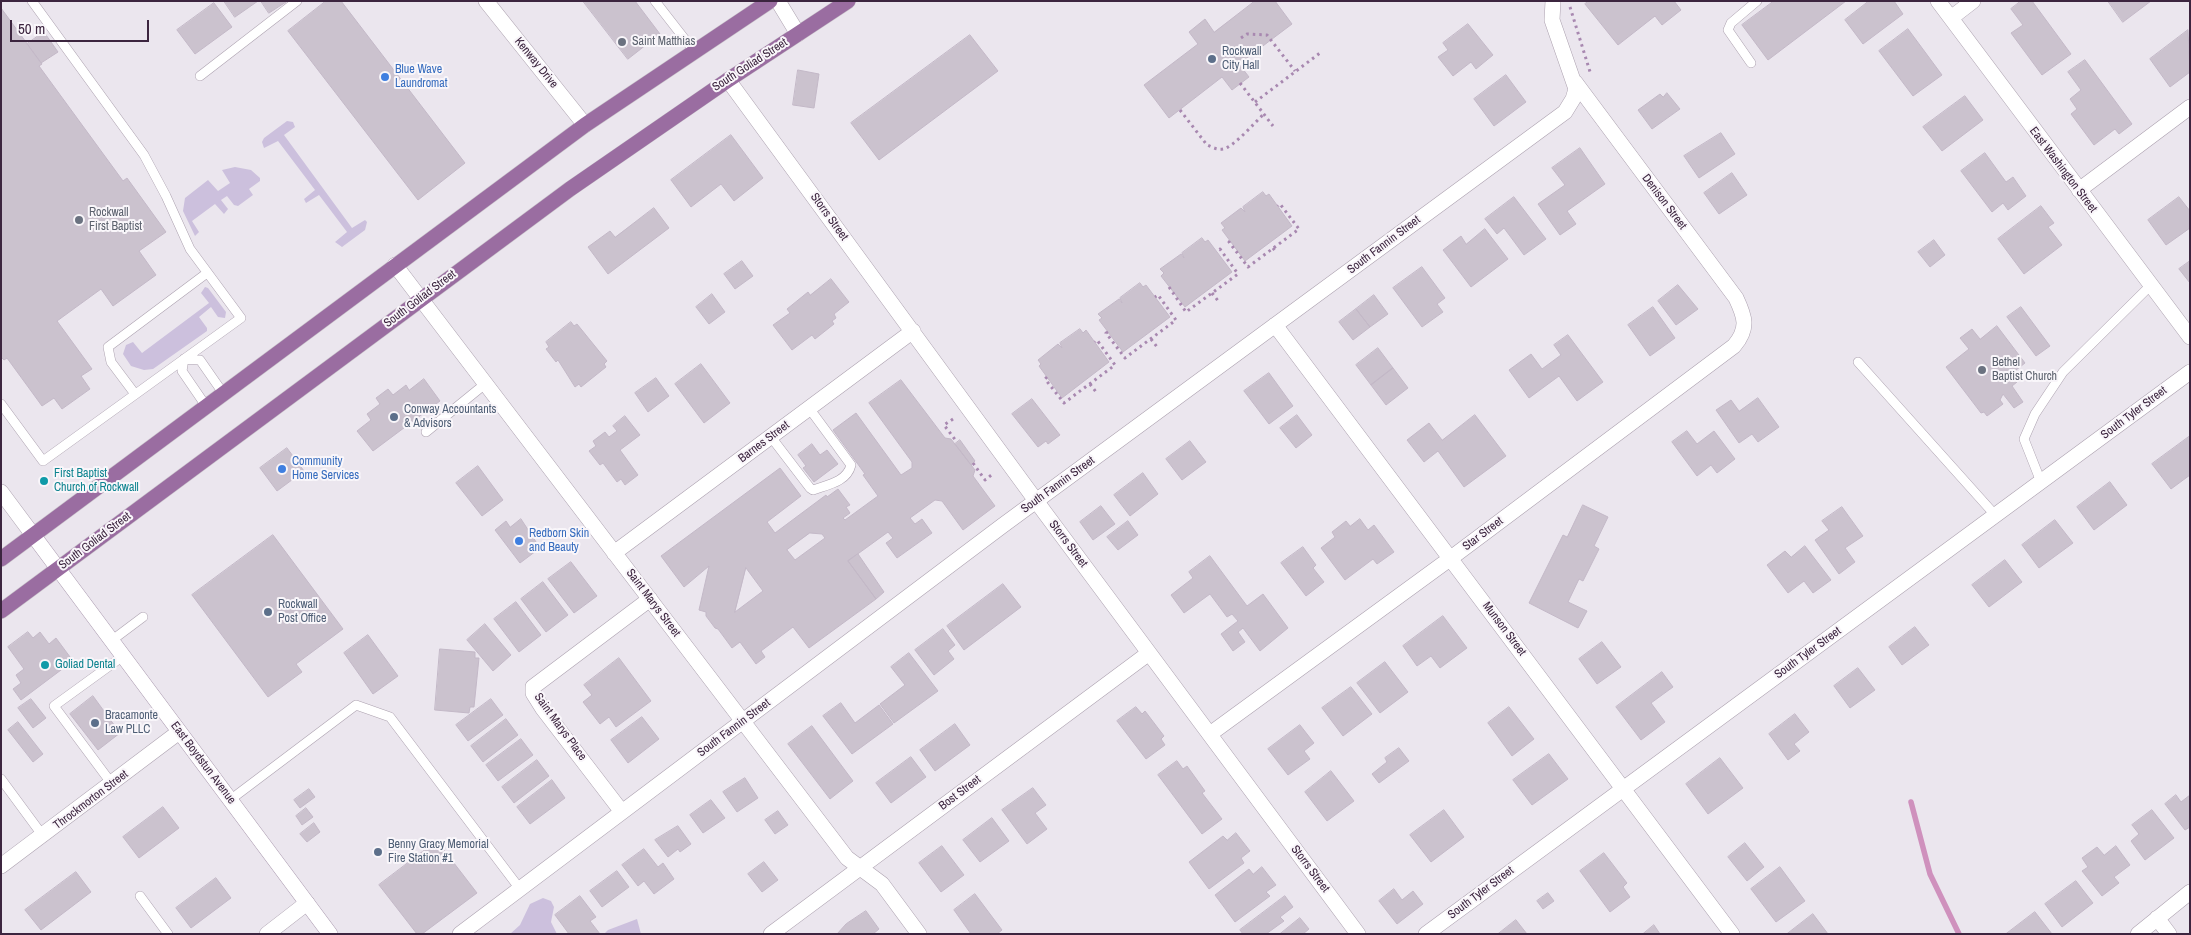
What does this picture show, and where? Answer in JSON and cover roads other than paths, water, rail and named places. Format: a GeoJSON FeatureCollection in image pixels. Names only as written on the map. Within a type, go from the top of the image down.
{"type":"FeatureCollection","features":[{"type":"Feature","properties":{"kind":"main road"},"geometry":{"type":"LineString","coordinates":[[1,559],[585,125],[770,1]]}},
{"type":"Feature","properties":{"kind":"main road","name":"South Goliad Street"},"geometry":{"type":"LineString","coordinates":[[1,611],[577,183],[848,1]]}},
{"type":"Feature","properties":{"kind":"street","name":"Kenway Drive"},"geometry":{"type":"LineString","coordinates":[[486,1],[585,125]]}},
{"type":"Feature","properties":{"kind":"street"},"geometry":{"type":"LineString","coordinates":[[778,1],[798,34]]}},
{"type":"Feature","properties":{"kind":"street"},"geometry":{"type":"LineString","coordinates":[[1553,1],[1552,20],[1575,82]]}},
{"type":"Feature","properties":{"kind":"street","name":"East Washington Street"},"geometry":{"type":"LineString","coordinates":[[1938,1],[2190,337]]}},
{"type":"Feature","properties":{"kind":"street"},"geometry":{"type":"LineString","coordinates":[[1951,18],[1973,1]]}},
{"type":"Feature","properties":{"kind":"street","name":"Storrs Street"},"geometry":{"type":"LineString","coordinates":[[728,80],[1358,934]]}},
{"type":"Feature","properties":{"kind":"street","name":"South Fannin Street"},"geometry":{"type":"LineString","coordinates":[[460,934],[1037,501],[1565,112],[1576,90],[1575,82]]}},
{"type":"Feature","properties":{"kind":"street","name":"Denison Street"},"geometry":{"type":"LineString","coordinates":[[1575,82],[1736,298],[1745,326]]}},
{"type":"Feature","properties":{"kind":"street"},"geometry":{"type":"LineString","coordinates":[[2079,190],[2190,106]]}},
{"type":"Feature","properties":{"kind":"street","name":"Saint Marys Street"},"geometry":{"type":"LineString","coordinates":[[395,265],[847,858],[882,884],[919,934]]}},
{"type":"Feature","properties":{"kind":"street","name":"Munson Street"},"geometry":{"type":"LineString","coordinates":[[1275,325],[1732,934]]}},
{"type":"Feature","properties":{"kind":"street","name":"Star Street"},"geometry":{"type":"LineString","coordinates":[[1210,734],[1451,558],[1734,346],[1742,337],[1745,326]]}},
{"type":"Feature","properties":{"kind":"street","name":"Barnes Street"},"geometry":{"type":"LineString","coordinates":[[614,553],[913,331]]}},
{"type":"Feature","properties":{"kind":"street","name":"South Tyler Street"},"geometry":{"type":"LineString","coordinates":[[1426,934],[2190,372]]}},
{"type":"Feature","properties":{"kind":"street","name":"East Boydstun Avenue"},"geometry":{"type":"LineString","coordinates":[[1,492],[330,934]]}},
{"type":"Feature","properties":{"kind":"street","name":"Saint Marys Place"},"geometry":{"type":"LineString","coordinates":[[622,812],[543,709],[533,693],[533,687],[650,599]]}},
{"type":"Feature","properties":{"kind":"street","name":"Bost Street"},"geometry":{"type":"LineString","coordinates":[[772,934],[1149,653]]}},
{"type":"Feature","properties":{"kind":"street","name":"Throckmorton Street"},"geometry":{"type":"LineString","coordinates":[[1,866],[179,732]]}},
{"type":"Feature","properties":{"kind":"street"},"geometry":{"type":"LineString","coordinates":[[2138,934],[2190,892]]}},
{"type":"Feature","properties":{"kind":"street"},"geometry":{"type":"LineString","coordinates":[[267,934],[308,903]]}},
{"type":"Feature","properties":{"kind":"street"},"geometry":{"type":"LineString","coordinates":[[2157,918],[2169,934]]}},
{"type":"Feature","properties":{"kind":"lane"},"geometry":{"type":"LineString","coordinates":[[2,405],[43,461],[241,318],[190,249],[166,196],[144,155],[32,1]]}},
{"type":"Feature","properties":{"kind":"lane"},"geometry":{"type":"LineString","coordinates":[[200,76],[297,1]]}},
{"type":"Feature","properties":{"kind":"lane"},"geometry":{"type":"LineString","coordinates":[[655,1],[694,51]]}},
{"type":"Feature","properties":{"kind":"lane"},"geometry":{"type":"LineString","coordinates":[[1751,63],[1728,30],[1731,23],[1758,1]]}},
{"type":"Feature","properties":{"kind":"lane"},"geometry":{"type":"LineString","coordinates":[[135,394],[110,362],[108,347],[207,272]]}},
{"type":"Feature","properties":{"kind":"lane"},"geometry":{"type":"LineString","coordinates":[[2041,482],[2024,439],[2036,414],[2063,372],[2150,286]]}},
{"type":"Feature","properties":{"kind":"lane"},"geometry":{"type":"LineString","coordinates":[[184,359],[200,360],[223,393]]}},
{"type":"Feature","properties":{"kind":"lane"},"geometry":{"type":"LineString","coordinates":[[184,359],[182,371],[206,406]]}},
{"type":"Feature","properties":{"kind":"lane"},"geometry":{"type":"LineString","coordinates":[[1858,362],[1996,516]]}},
{"type":"Feature","properties":{"kind":"lane"},"geometry":{"type":"LineString","coordinates":[[426,432],[485,384]]}},
{"type":"Feature","properties":{"kind":"lane"},"geometry":{"type":"LineString","coordinates":[[771,437],[810,488],[813,490],[836,482],[849,472],[851,465],[809,408]]}},
{"type":"Feature","properties":{"kind":"lane"},"geometry":{"type":"LineString","coordinates":[[111,641],[143,617]]}},
{"type":"Feature","properties":{"kind":"lane"},"geometry":{"type":"LineString","coordinates":[[112,784],[54,706],[123,656]]}},
{"type":"Feature","properties":{"kind":"lane"},"geometry":{"type":"LineString","coordinates":[[230,800],[356,704],[390,717],[520,889]]}},
{"type":"Feature","properties":{"kind":"lane"},"geometry":{"type":"LineString","coordinates":[[1,780],[43,836]]}},
{"type":"Feature","properties":{"kind":"lane"},"geometry":{"type":"LineString","coordinates":[[140,896],[168,934]]}},
{"type":"Feature","properties":{"kind":"waterway"},"geometry":{"type":"LineString","coordinates":[[1911,802],[1930,874],[1959,934]]}},
{"type":"Feature","properties":{"kind":"place","name":"Saint Matthias"},"geometry":{"type":"Point","coordinates":[622,42]}},
{"type":"Feature","properties":{"kind":"place","name":"Rockwall City Hall"},"geometry":{"type":"Point","coordinates":[1212,59]}},
{"type":"Feature","properties":{"kind":"place","name":"Blue Wave Laundromat"},"geometry":{"type":"Point","coordinates":[385,77]}},
{"type":"Feature","properties":{"kind":"place","name":"Rockwall First Baptist"},"geometry":{"type":"Point","coordinates":[79,220]}},
{"type":"Feature","properties":{"kind":"place","name":"Bethel Baptist Church"},"geometry":{"type":"Point","coordinates":[1982,370]}},
{"type":"Feature","properties":{"kind":"place","name":"Conway Accountants & Advisors"},"geometry":{"type":"Point","coordinates":[394,417]}},
{"type":"Feature","properties":{"kind":"place","name":"Community Home Services"},"geometry":{"type":"Point","coordinates":[282,469]}},
{"type":"Feature","properties":{"kind":"place","name":"First Baptist Church of Rockwall"},"geometry":{"type":"Point","coordinates":[44,481]}},
{"type":"Feature","properties":{"kind":"place","name":"Redborn Skin and Beauty"},"geometry":{"type":"Point","coordinates":[519,541]}},
{"type":"Feature","properties":{"kind":"place","name":"Rockwall Post Office"},"geometry":{"type":"Point","coordinates":[268,612]}},
{"type":"Feature","properties":{"kind":"place","name":"Goliad Dental"},"geometry":{"type":"Point","coordinates":[45,665]}},
{"type":"Feature","properties":{"kind":"place","name":"Bracamonte Law PLLC"},"geometry":{"type":"Point","coordinates":[95,723]}},
{"type":"Feature","properties":{"kind":"place","name":"Benny Gracy Memorial Fire Station #1"},"geometry":{"type":"Point","coordinates":[378,852]}}]}
